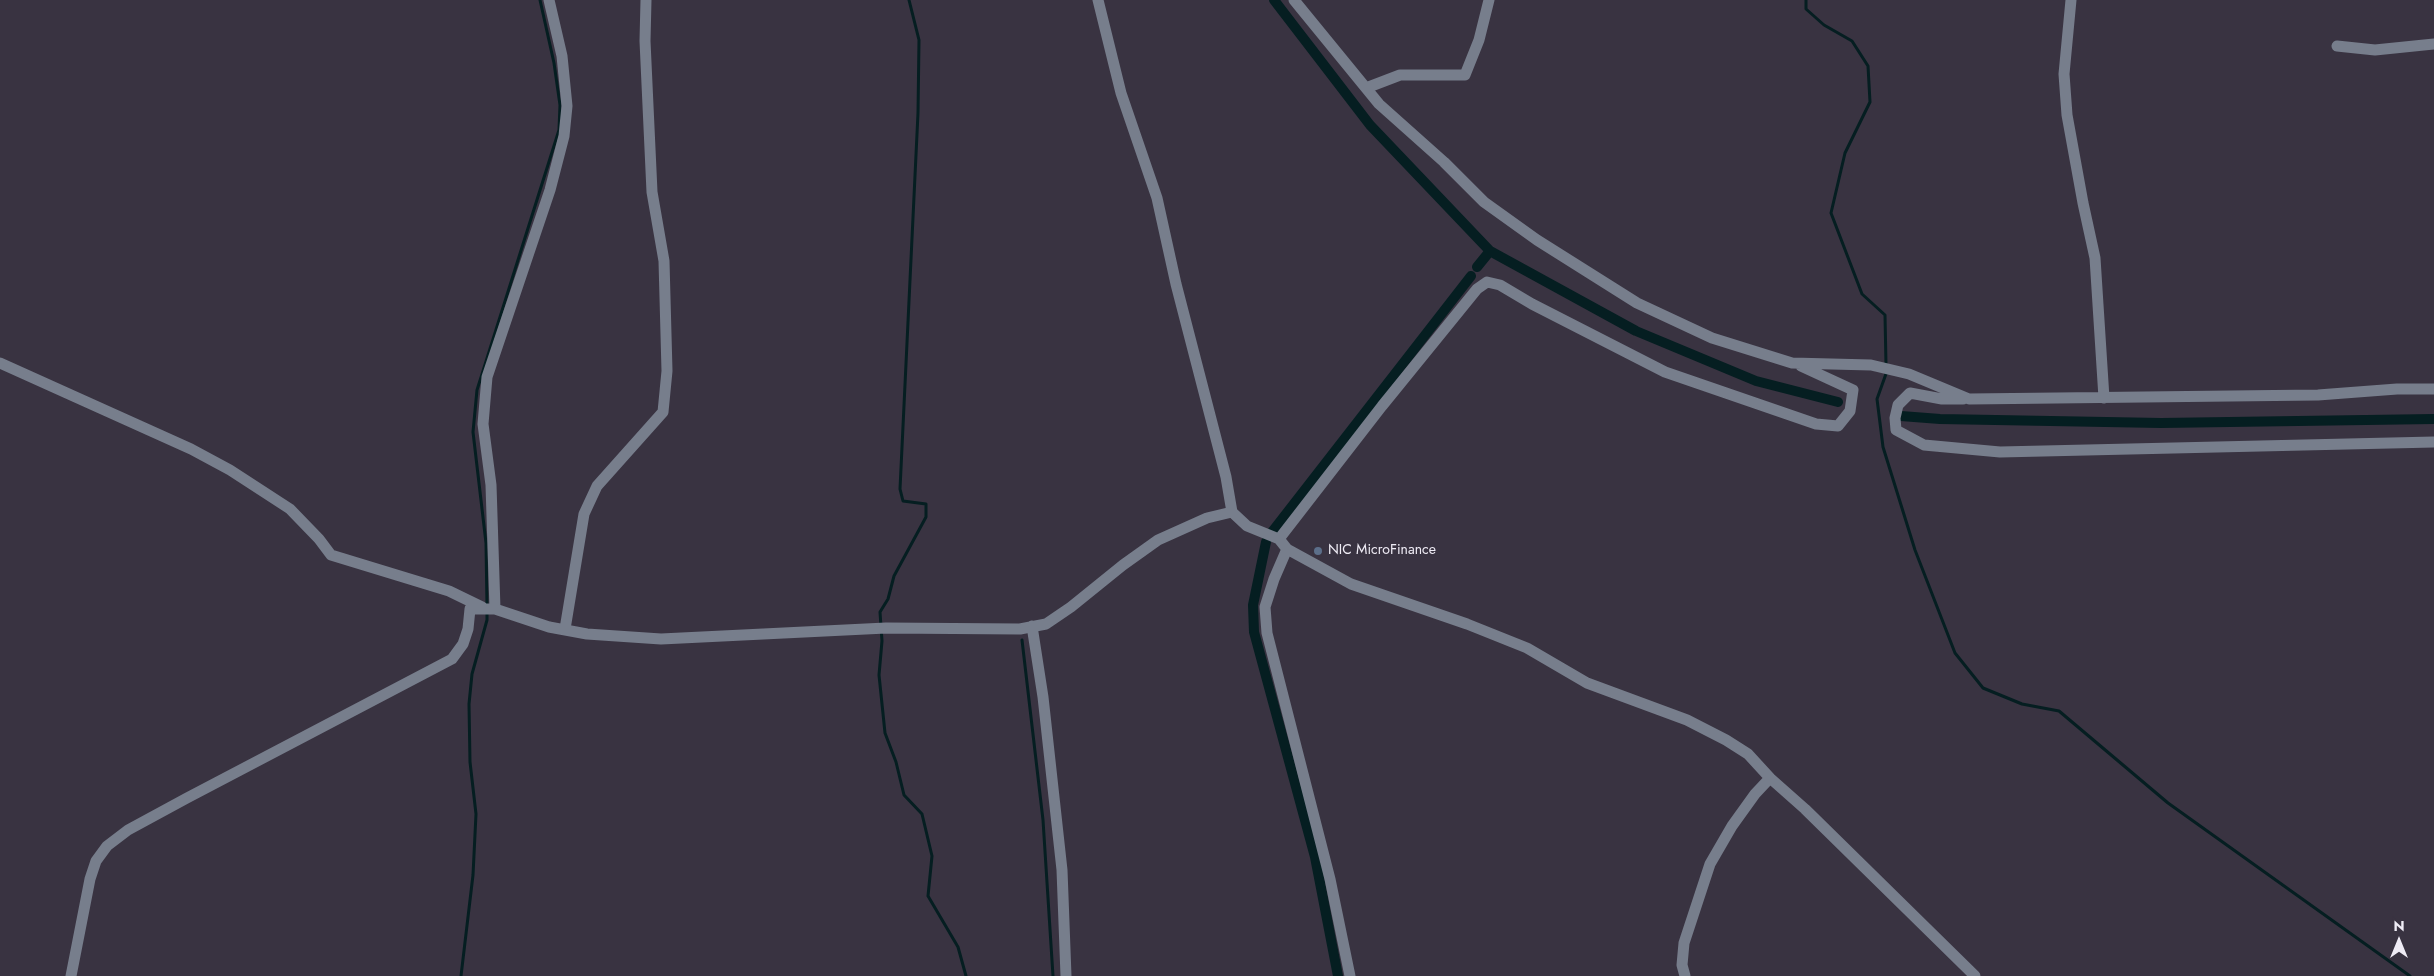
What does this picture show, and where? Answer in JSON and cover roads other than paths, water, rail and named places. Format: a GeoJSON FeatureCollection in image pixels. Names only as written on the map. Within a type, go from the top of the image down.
{"type":"FeatureCollection","features":[{"type":"Feature","properties":{"kind":"street"},"geometry":{"type":"LineString","coordinates":[[496,609],[492,485],[483,424],[487,377],[550,190],[564,136],[567,106],[562,56],[549,0]]}},
{"type":"Feature","properties":{"kind":"street"},"geometry":{"type":"LineString","coordinates":[[565,629],[584,514],[597,486],[663,412],[667,371],[664,260],[652,192],[645,41],[646,0]]}},
{"type":"Feature","properties":{"kind":"street"},"geometry":{"type":"LineString","coordinates":[[1098,0],[1121,93],[1157,198],[1176,284],[1226,477],[1232,512],[1247,526],[1279,539],[1287,549],[1351,584],[1467,624],[1527,648],[1587,683],[1687,720],[1748,754],[1770,778],[1805,809],[1975,976]]}},
{"type":"Feature","properties":{"kind":"street"},"geometry":{"type":"LineString","coordinates":[[1279,539],[1382,406],[1477,289],[1487,282],[1500,285],[1532,304],[1665,372],[1816,424],[1838,426],[1850,411],[1854,390],[1792,363],[1712,338],[1637,303],[1537,240],[1484,202],[1444,162],[1379,104],[1294,0]]}},
{"type":"Feature","properties":{"kind":"street"},"geometry":{"type":"LineString","coordinates":[[1366,88],[1400,75],[1465,75],[1479,40],[1489,0]]}},
{"type":"Feature","properties":{"kind":"street"},"geometry":{"type":"LineString","coordinates":[[2071,0],[2064,74],[2067,115],[2095,258],[2104,398]]}},
{"type":"Feature","properties":{"kind":"street"},"geometry":{"type":"LineString","coordinates":[[2337,46],[2374,50],[2434,44]]}},
{"type":"Feature","properties":{"kind":"street"},"geometry":{"type":"LineString","coordinates":[[0,363],[191,449],[230,470],[290,509],[319,539],[331,555],[449,591],[482,607]]}},
{"type":"Feature","properties":{"kind":"street"},"geometry":{"type":"LineString","coordinates":[[1792,363],[1871,365],[1909,374],[1969,399]]}},
{"type":"Feature","properties":{"kind":"street"},"geometry":{"type":"LineString","coordinates":[[2434,389],[2397,389],[2318,395],[2104,398],[1942,399],[1910,393],[1898,405],[1895,418],[1896,430],[1924,445],[2000,452],[2434,442]]}},
{"type":"Feature","properties":{"kind":"street"},"geometry":{"type":"LineString","coordinates":[[71,976],[90,878],[96,861],[106,846],[128,830],[452,659],[463,644],[468,629],[470,609],[482,607],[496,609],[550,627],[588,634],[660,639],[881,628],[1020,629],[1046,624],[1158,540],[1207,518],[1232,512]]}},
{"type":"Feature","properties":{"kind":"street"},"geometry":{"type":"LineString","coordinates":[[1287,549],[1274,579],[1265,607],[1267,633],[1330,879],[1350,976]]}},
{"type":"Feature","properties":{"kind":"street"},"geometry":{"type":"LineString","coordinates":[[1032,626],[1062,870],[1066,976]]}},
{"type":"Feature","properties":{"kind":"street"},"geometry":{"type":"LineString","coordinates":[[1685,976],[1682,965],[1684,943],[1710,864],[1732,826],[1755,794],[1770,778]]}},
{"type":"Feature","properties":{"kind":"waterway"},"geometry":{"type":"LineString","coordinates":[[487,606],[486,543],[473,432],[477,390],[559,130],[560,105],[554,63],[540,0]]}},
{"type":"Feature","properties":{"kind":"waterway"},"geometry":{"type":"LineString","coordinates":[[909,0],[919,40],[918,113],[900,489],[903,501],[926,504],[926,517],[894,576],[888,599],[880,612],[882,641],[879,675],[885,733],[896,762],[904,795],[922,814],[932,856],[928,896],[958,947],[966,976]]}},
{"type":"Feature","properties":{"kind":"waterway"},"geometry":{"type":"LineString","coordinates":[[1274,0],[1370,125],[1490,251],[1636,331],[1756,381],[1838,402]]}},
{"type":"Feature","properties":{"kind":"waterway"},"geometry":{"type":"LineString","coordinates":[[1806,0],[1806,9],[1824,25],[1852,41],[1868,66],[1870,102],[1845,153],[1831,213],[1862,294],[1885,315],[1886,365]]}},
{"type":"Feature","properties":{"kind":"waterway"},"geometry":{"type":"LineString","coordinates":[[1477,267],[1490,251]]}},
{"type":"Feature","properties":{"kind":"waterway"},"geometry":{"type":"LineString","coordinates":[[1272,532],[1471,276]]}},
{"type":"Feature","properties":{"kind":"waterway"},"geometry":{"type":"LineString","coordinates":[[1887,371],[1877,399],[1883,447],[1915,550],[1955,653],[1983,688],[2022,704],[2059,711],[2168,803],[2410,976]]}},
{"type":"Feature","properties":{"kind":"waterway"},"geometry":{"type":"LineString","coordinates":[[1901,416],[1940,419],[2161,423],[2434,419]]}},
{"type":"Feature","properties":{"kind":"waterway"},"geometry":{"type":"LineString","coordinates":[[1266,542],[1253,605],[1254,632],[1315,857],[1338,976]]}},
{"type":"Feature","properties":{"kind":"waterway"},"geometry":{"type":"LineString","coordinates":[[461,976],[473,875],[476,814],[470,762],[469,704],[472,674],[487,620],[487,613]]}},
{"type":"Feature","properties":{"kind":"waterway"},"geometry":{"type":"LineString","coordinates":[[1022,640],[1043,820],[1053,976]]}},
{"type":"Feature","properties":{"kind":"place","name":"NIC MicroFinance"},"geometry":{"type":"Point","coordinates":[1318,551]}}]}
